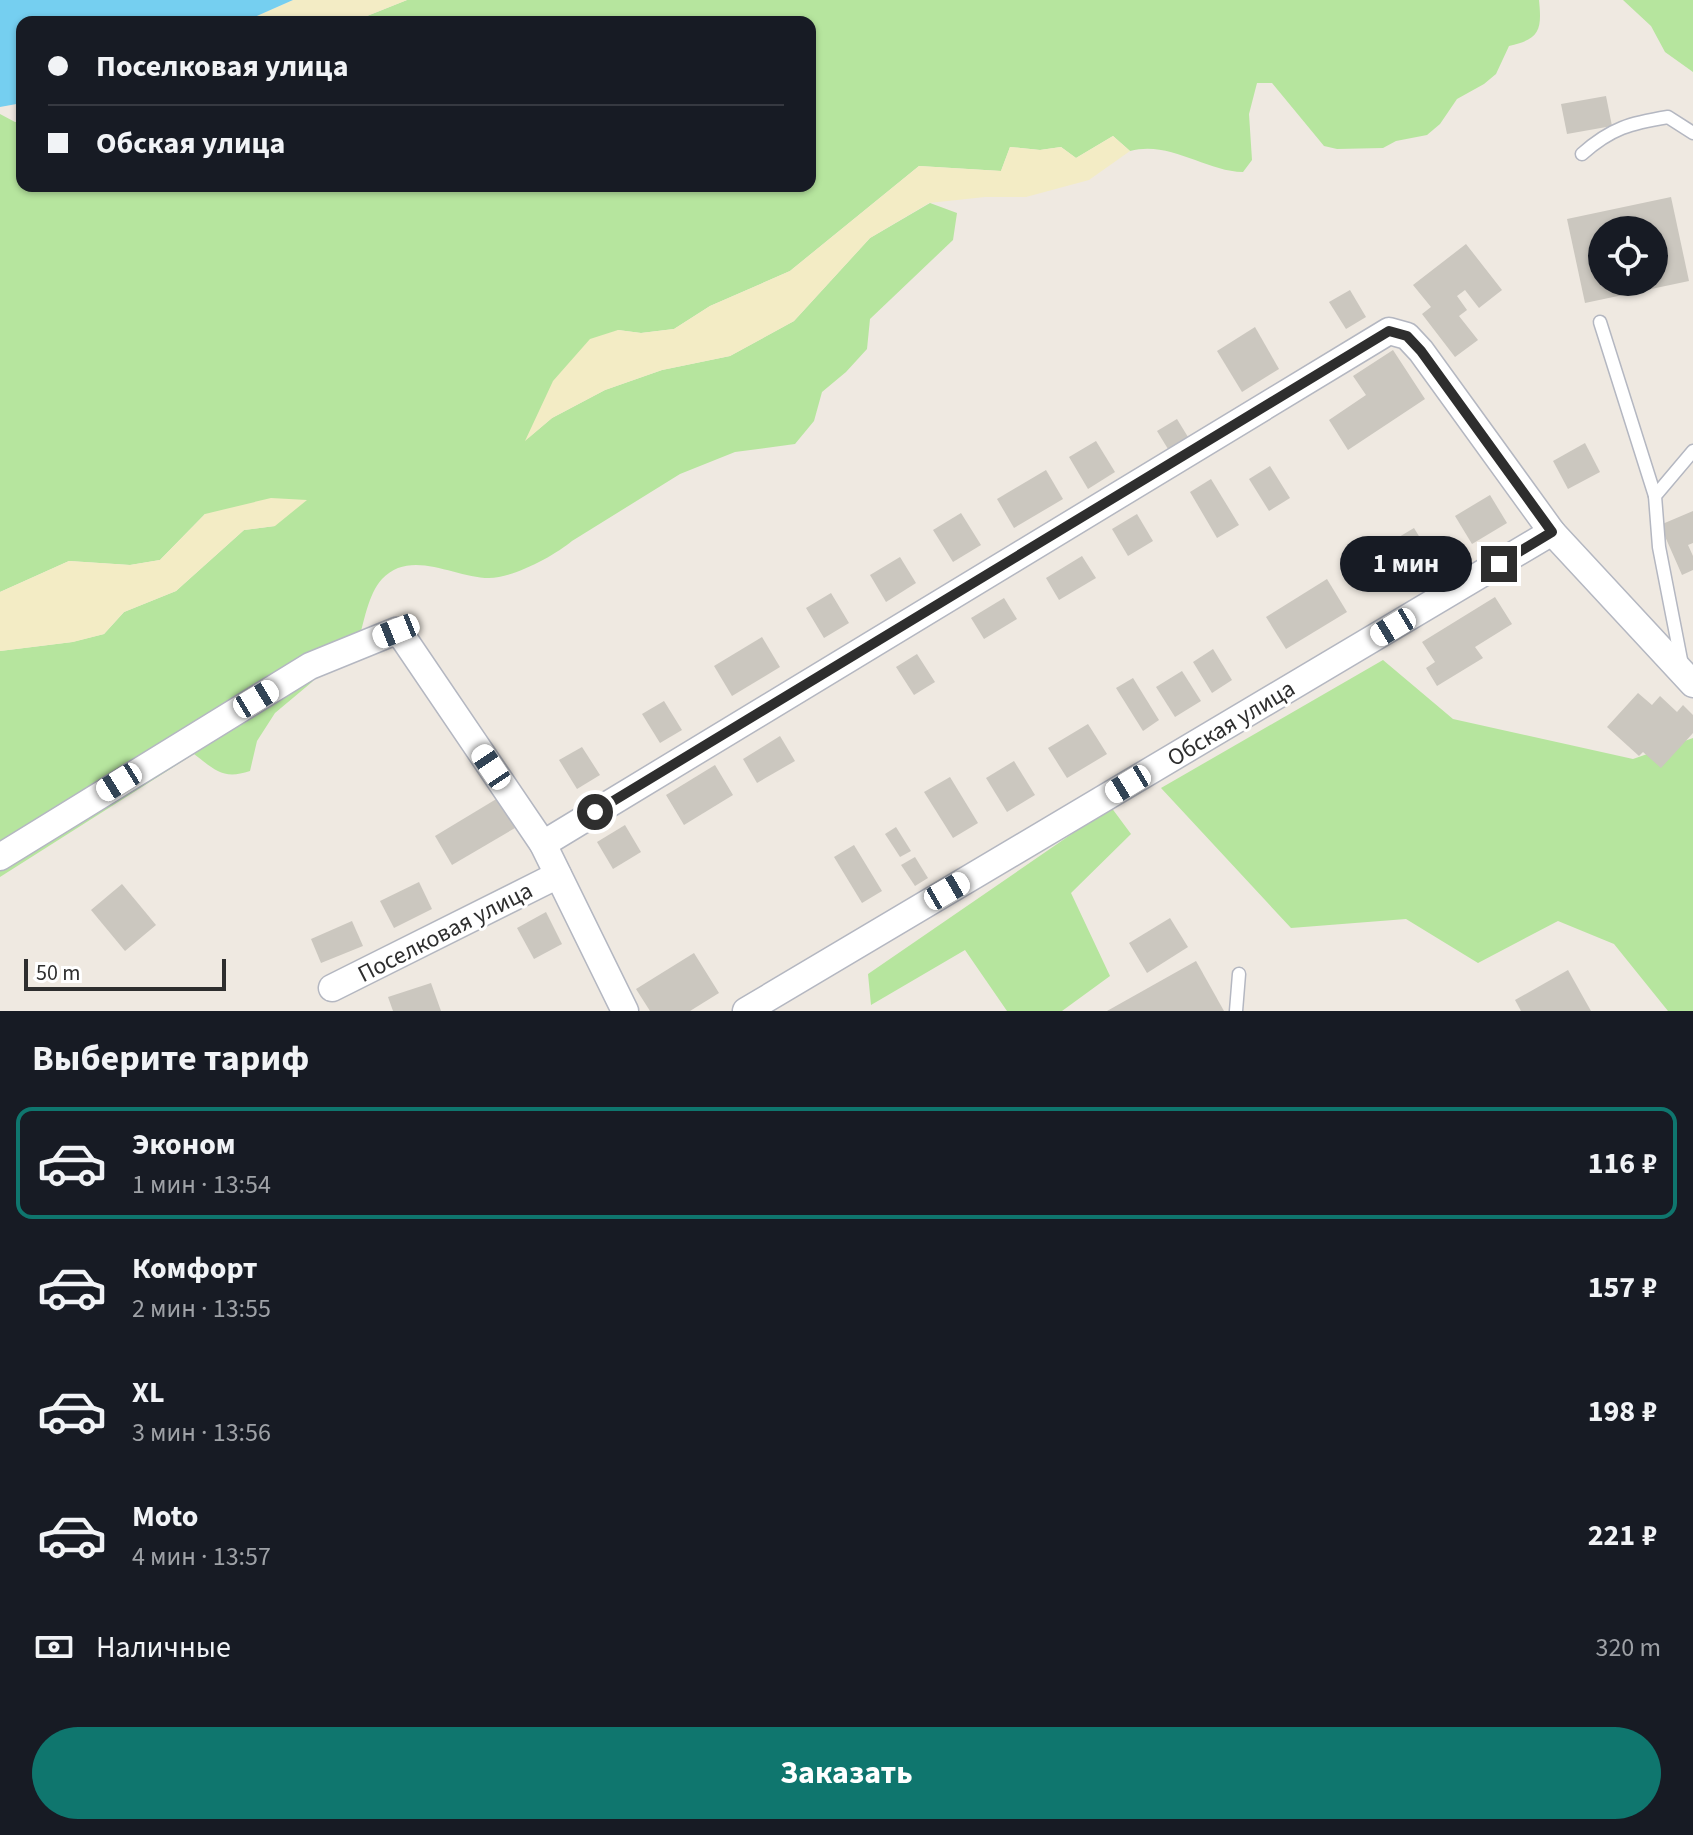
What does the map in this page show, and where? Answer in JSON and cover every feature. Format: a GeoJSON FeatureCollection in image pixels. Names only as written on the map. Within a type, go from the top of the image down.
{"type":"FeatureCollection","features":[{"type":"Feature","properties":{"kind":"street"},"geometry":{"type":"LineString","coordinates":[[543,844],[1389,331],[1407,336],[1421,351],[1552,532],[1689,680]]}},
{"type":"Feature","properties":{"kind":"street","name":"Обская улица"},"geometry":{"type":"LineString","coordinates":[[746,1011],[1552,532]]}},
{"type":"Feature","properties":{"kind":"street"},"geometry":{"type":"LineString","coordinates":[[0,857],[310,666],[396,631],[543,844],[625,1011]]}},
{"type":"Feature","properties":{"kind":"street","name":"Поселковая улица"},"geometry":{"type":"LineString","coordinates":[[332,988],[558,875]]}},
{"type":"Feature","properties":{"kind":"lane"},"geometry":{"type":"LineString","coordinates":[[1582,154],[1602,136],[1631,123],[1668,117],[1693,133]]}},
{"type":"Feature","properties":{"kind":"lane"},"geometry":{"type":"LineString","coordinates":[[1600,322],[1655,496],[1659,547],[1689,680]]}},
{"type":"Feature","properties":{"kind":"lane"},"geometry":{"type":"LineString","coordinates":[[1655,496],[1693,451]]}},
{"type":"Feature","properties":{"kind":"lane"},"geometry":{"type":"LineString","coordinates":[[1236,1011],[1239,974]]}},
{"type":"Feature","properties":{"kind":"green space"},"geometry":{"type":"Polygon","coordinates":[[[407,0],[1539,0],[1540,19],[1537,32],[1527,40],[1509,46],[1496,74],[1457,99],[1440,124],[1427,135],[1396,141],[1383,148],[1337,149],[1324,146],[1272,83],[1257,83],[1249,114],[1252,160],[1243,172],[1159,150],[1130,151],[1113,136],[1076,158],[1061,147],[1040,150],[1010,147],[1001,171],[919,166],[790,271],[710,306],[674,329],[641,333],[618,330],[527,439],[552,418],[605,390],[662,370],[730,356],[794,321],[870,238],[930,203],[957,213],[953,240],[870,319],[867,349],[822,392],[814,421],[795,444],[735,452],[680,474],[555,553],[510,574],[476,577],[420,565],[394,570],[382,579],[373,592],[358,642],[329,655],[312,682],[275,713],[257,741],[250,771],[226,774],[194,754],[0,877],[0,651],[72,642],[104,634],[124,612],[176,591],[244,530],[275,526],[205,514],[160,560],[130,565],[69,561],[0,592],[0,114],[16,122],[16,192],[816,192],[816,16],[367,16],[407,0]]]}},
{"type":"Feature","properties":{"kind":"green space"},"geometry":{"type":"Polygon","coordinates":[[[1623,0],[1693,0],[1693,72],[1665,52],[1651,26],[1623,0]]]}},
{"type":"Feature","properties":{"kind":"green space"},"geometry":{"type":"Polygon","coordinates":[[[1383,660],[1453,719],[1633,759],[1693,738],[1693,1011],[1668,1011],[1614,944],[1558,921],[1478,963],[1406,919],[1291,928],[1161,788],[1383,660]]]}},
{"type":"Feature","properties":{"kind":"green space"},"geometry":{"type":"Polygon","coordinates":[[[1111,807],[1131,834],[1071,893],[1110,976],[1062,1011],[1007,1011],[965,950],[871,1005],[868,974],[1111,807]]]}},
{"type":"Feature","properties":{"kind":"sand"},"geometry":{"type":"Polygon","coordinates":[[[293,0],[407,0],[367,16],[257,16],[293,0]]]}},
{"type":"Feature","properties":{"kind":"sand"},"geometry":{"type":"Polygon","coordinates":[[[1113,136],[1130,151],[1089,180],[1026,197],[985,197],[929,203],[870,238],[794,321],[730,356],[662,370],[605,390],[552,418],[525,441],[553,381],[590,339],[618,330],[641,333],[674,329],[710,306],[790,271],[919,166],[1001,171],[1010,147],[1040,150],[1061,147],[1076,158],[1113,136]]]}},
{"type":"Feature","properties":{"kind":"sand"},"geometry":{"type":"Polygon","coordinates":[[[271,498],[307,500],[275,526],[244,530],[176,591],[124,612],[104,634],[73,642],[0,651],[0,592],[69,561],[130,565],[160,560],[205,514],[271,498]]]}},
{"type":"Feature","properties":{"kind":"water"},"geometry":{"type":"Polygon","coordinates":[[[0,0],[293,0],[257,16],[16,16],[16,104],[0,107],[0,0]]]}},
{"type":"Feature","properties":{"kind":"building"},"geometry":{"type":"Polygon","coordinates":[[[1606,96],[1612,126],[1567,134],[1561,104],[1606,96]]]}},
{"type":"Feature","properties":{"kind":"building"},"geometry":{"type":"Polygon","coordinates":[[[1671,197],[1689,281],[1668,285],[1668,216],[1588,216],[1588,296],[1618,296],[1585,303],[1567,219],[1671,197]]]}},
{"type":"Feature","properties":{"kind":"building"},"geometry":{"type":"Polygon","coordinates":[[[1466,244],[1502,290],[1479,308],[1465,290],[1457,296],[1467,310],[1459,316],[1478,340],[1455,357],[1422,314],[1431,307],[1413,285],[1466,244]]]}},
{"type":"Feature","properties":{"kind":"building"},"geometry":{"type":"Polygon","coordinates":[[[1350,290],[1366,317],[1346,329],[1329,302],[1350,290]]]}},
{"type":"Feature","properties":{"kind":"building"},"geometry":{"type":"Polygon","coordinates":[[[1255,327],[1279,369],[1242,392],[1217,351],[1255,327]]]}},
{"type":"Feature","properties":{"kind":"building"},"geometry":{"type":"Polygon","coordinates":[[[1393,350],[1425,399],[1348,450],[1329,420],[1366,395],[1353,376],[1393,350]]]}},
{"type":"Feature","properties":{"kind":"building"},"geometry":{"type":"Polygon","coordinates":[[[1177,419],[1188,437],[1168,449],[1157,431],[1177,419]]]}},
{"type":"Feature","properties":{"kind":"building"},"geometry":{"type":"Polygon","coordinates":[[[1096,441],[1115,472],[1088,489],[1069,457],[1096,441]]]}},
{"type":"Feature","properties":{"kind":"building"},"geometry":{"type":"Polygon","coordinates":[[[1585,443],[1600,472],[1568,489],[1553,461],[1585,443]]]}},
{"type":"Feature","properties":{"kind":"building"},"geometry":{"type":"Polygon","coordinates":[[[1270,466],[1290,498],[1269,511],[1249,479],[1270,466]]]}},
{"type":"Feature","properties":{"kind":"building"},"geometry":{"type":"Polygon","coordinates":[[[1046,470],[1063,499],[1014,528],[997,499],[1046,470]]]}},
{"type":"Feature","properties":{"kind":"building"},"geometry":{"type":"Polygon","coordinates":[[[1211,479],[1239,525],[1217,538],[1190,492],[1211,479]]]}},
{"type":"Feature","properties":{"kind":"building"},"geometry":{"type":"Polygon","coordinates":[[[1490,495],[1507,523],[1472,544],[1455,516],[1490,495]]]}},
{"type":"Feature","properties":{"kind":"building"},"geometry":{"type":"Polygon","coordinates":[[[1693,511],[1693,543],[1688,545],[1693,556],[1693,570],[1682,575],[1660,525],[1693,511]]]}},
{"type":"Feature","properties":{"kind":"building"},"geometry":{"type":"Polygon","coordinates":[[[961,513],[981,545],[953,562],[933,530],[961,513]]]}},
{"type":"Feature","properties":{"kind":"building"},"geometry":{"type":"Polygon","coordinates":[[[1137,514],[1153,541],[1128,556],[1112,529],[1137,514]]]}},
{"type":"Feature","properties":{"kind":"building"},"geometry":{"type":"Polygon","coordinates":[[[1414,528],[1431,556],[1396,577],[1379,549],[1414,528]]]}},
{"type":"Feature","properties":{"kind":"building"},"geometry":{"type":"Polygon","coordinates":[[[1082,556],[1096,578],[1059,600],[1046,578],[1082,556]]]}},
{"type":"Feature","properties":{"kind":"building"},"geometry":{"type":"Polygon","coordinates":[[[900,557],[916,583],[886,602],[870,575],[900,557]]]}},
{"type":"Feature","properties":{"kind":"building"},"geometry":{"type":"Polygon","coordinates":[[[1327,579],[1347,612],[1286,649],[1266,617],[1327,579]]]}},
{"type":"Feature","properties":{"kind":"building"},"geometry":{"type":"Polygon","coordinates":[[[831,593],[849,623],[824,638],[806,608],[831,593]]]}},
{"type":"Feature","properties":{"kind":"building"},"geometry":{"type":"Polygon","coordinates":[[[1495,597],[1512,624],[1475,647],[1483,658],[1437,686],[1426,668],[1435,662],[1422,642],[1495,597]]]}},
{"type":"Feature","properties":{"kind":"building"},"geometry":{"type":"Polygon","coordinates":[[[1004,598],[1017,619],[984,639],[971,618],[1004,598]]]}},
{"type":"Feature","properties":{"kind":"building"},"geometry":{"type":"Polygon","coordinates":[[[762,637],[780,667],[732,696],[714,666],[762,637]]]}},
{"type":"Feature","properties":{"kind":"building"},"geometry":{"type":"Polygon","coordinates":[[[1213,649],[1232,680],[1212,693],[1193,662],[1213,649]]]}},
{"type":"Feature","properties":{"kind":"building"},"geometry":{"type":"Polygon","coordinates":[[[917,654],[935,682],[914,695],[896,667],[917,654]]]}},
{"type":"Feature","properties":{"kind":"building"},"geometry":{"type":"Polygon","coordinates":[[[1182,671],[1201,701],[1175,717],[1156,687],[1182,671]]]}},
{"type":"Feature","properties":{"kind":"building"},"geometry":{"type":"Polygon","coordinates":[[[1133,678],[1159,720],[1143,731],[1116,688],[1133,678]]]}},
{"type":"Feature","properties":{"kind":"building"},"geometry":{"type":"Polygon","coordinates":[[[1638,693],[1652,705],[1660,696],[1677,712],[1683,705],[1693,715],[1693,733],[1661,768],[1643,752],[1639,756],[1607,727],[1638,693]]]}},
{"type":"Feature","properties":{"kind":"building"},"geometry":{"type":"Polygon","coordinates":[[[664,701],[682,730],[660,743],[642,714],[664,701]]]}},
{"type":"Feature","properties":{"kind":"building"},"geometry":{"type":"Polygon","coordinates":[[[1088,724],[1107,754],[1067,778],[1048,748],[1088,724]]]}},
{"type":"Feature","properties":{"kind":"building"},"geometry":{"type":"Polygon","coordinates":[[[780,736],[795,761],[757,783],[743,759],[780,736]]]}},
{"type":"Feature","properties":{"kind":"building"},"geometry":{"type":"Polygon","coordinates":[[[582,747],[600,775],[577,789],[559,760],[582,747]]]}},
{"type":"Feature","properties":{"kind":"building"},"geometry":{"type":"Polygon","coordinates":[[[1014,761],[1035,795],[1007,812],[986,778],[1014,761]]]}},
{"type":"Feature","properties":{"kind":"building"},"geometry":{"type":"Polygon","coordinates":[[[715,765],[733,795],[684,825],[666,795],[715,765]]]}},
{"type":"Feature","properties":{"kind":"building"},"geometry":{"type":"Polygon","coordinates":[[[950,777],[978,823],[953,838],[924,792],[950,777]]]}},
{"type":"Feature","properties":{"kind":"building"},"geometry":{"type":"Polygon","coordinates":[[[498,798],[515,828],[452,865],[435,836],[498,798]]]}},
{"type":"Feature","properties":{"kind":"building"},"geometry":{"type":"Polygon","coordinates":[[[625,825],[641,852],[613,869],[597,842],[625,825]]]}},
{"type":"Feature","properties":{"kind":"building"},"geometry":{"type":"Polygon","coordinates":[[[896,827],[911,851],[900,857],[885,834],[896,827]]]}},
{"type":"Feature","properties":{"kind":"building"},"geometry":{"type":"Polygon","coordinates":[[[854,845],[882,891],[862,903],[834,857],[854,845]]]}},
{"type":"Feature","properties":{"kind":"building"},"geometry":{"type":"Polygon","coordinates":[[[915,857],[928,878],[915,886],[901,865],[915,857]]]}},
{"type":"Feature","properties":{"kind":"building"},"geometry":{"type":"Polygon","coordinates":[[[419,882],[432,909],[394,928],[380,901],[419,882]]]}},
{"type":"Feature","properties":{"kind":"building"},"geometry":{"type":"Polygon","coordinates":[[[122,884],[156,925],[125,951],[91,910],[122,884]]]}},
{"type":"Feature","properties":{"kind":"building"},"geometry":{"type":"Polygon","coordinates":[[[546,912],[562,944],[534,959],[517,928],[546,912]]]}},
{"type":"Feature","properties":{"kind":"building"},"geometry":{"type":"Polygon","coordinates":[[[1170,918],[1188,947],[1147,973],[1129,943],[1170,918]]]}},
{"type":"Feature","properties":{"kind":"building"},"geometry":{"type":"Polygon","coordinates":[[[352,921],[363,946],[321,963],[311,939],[352,921]]]}},
{"type":"Feature","properties":{"kind":"building"},"geometry":{"type":"Polygon","coordinates":[[[694,953],[719,993],[690,1011],[650,1011],[636,989],[694,953]]]}},
{"type":"Feature","properties":{"kind":"building"},"geometry":{"type":"Polygon","coordinates":[[[1196,961],[1224,1011],[1107,1011],[1196,961]]]}},
{"type":"Feature","properties":{"kind":"building"},"geometry":{"type":"Polygon","coordinates":[[[1568,970],[1591,1011],[1521,1011],[1515,1000],[1568,970]]]}},
{"type":"Feature","properties":{"kind":"building"},"geometry":{"type":"Polygon","coordinates":[[[431,983],[441,1011],[393,1011],[388,997],[431,983]]]}},
{"type":"Feature","properties":{"kind":"route"},"geometry":{"type":"LineString","coordinates":[[595,812],[1389,331],[1407,336],[1421,351],[1552,532],[1499,564]]}}]}
